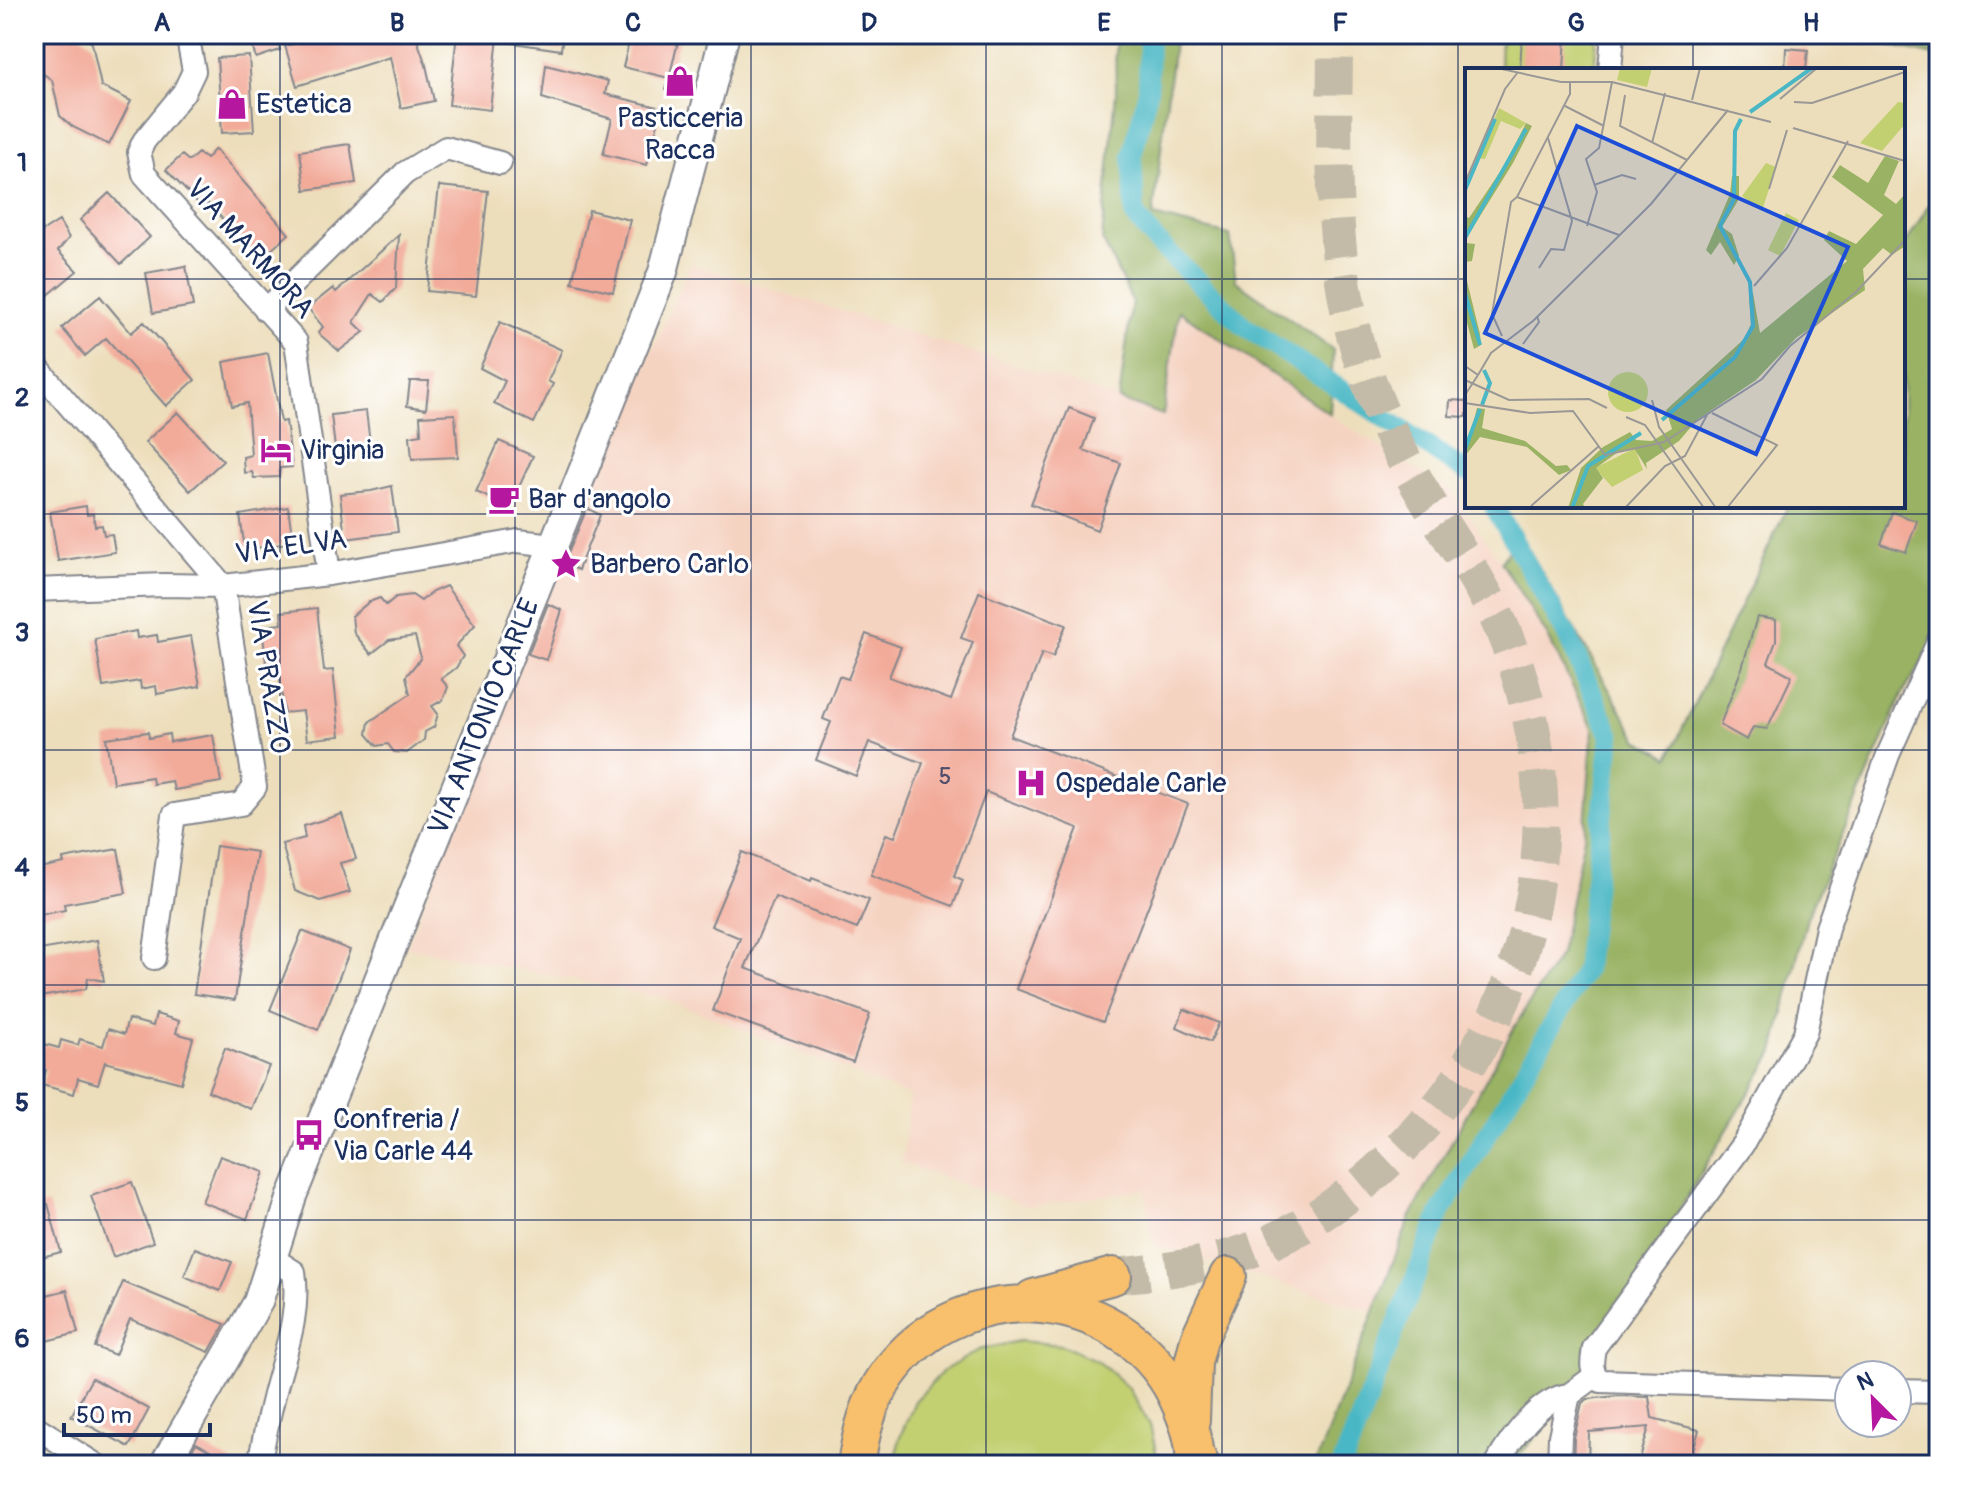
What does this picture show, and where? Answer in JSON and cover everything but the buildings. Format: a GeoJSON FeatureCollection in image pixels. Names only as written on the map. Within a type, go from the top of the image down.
{"type":"FeatureCollection","features":[{"type":"Feature","properties":{"kind":"main road"},"geometry":{"type":"LineString","coordinates":[[856,1465],[861,1432],[872,1401],[889,1373],[923,1338],[965,1314],[1113,1276]]}},
{"type":"Feature","properties":{"kind":"main road"},"geometry":{"type":"LineString","coordinates":[[1195,1454],[1193,1363],[1199,1339],[1228,1276]]}},
{"type":"Feature","properties":{"kind":"main road"},"geometry":{"type":"LineString","coordinates":[[1012,1303],[1060,1306],[1105,1322],[1143,1349],[1172,1386],[1195,1454]]}},
{"type":"Feature","properties":{"kind":"street","name":"VIA MARMORA"},"geometry":{"type":"LineString","coordinates":[[187,34],[194,71],[184,92],[144,141],[139,152],[144,174],[296,342],[329,574]]}},
{"type":"Feature","properties":{"kind":"street","name":"VIA ANTONIO CARLE"},"geometry":{"type":"LineString","coordinates":[[164,1465],[258,1302],[297,1185],[663,272],[725,34]]}},
{"type":"Feature","properties":{"kind":"street"},"geometry":{"type":"LineString","coordinates":[[1610,68],[1613,34]]}},
{"type":"Feature","properties":{"kind":"street"},"geometry":{"type":"LineString","coordinates":[[266,310],[405,173],[446,148],[500,163]]}},
{"type":"Feature","properties":{"kind":"street","name":"VIA PRAZZO"},"geometry":{"type":"LineString","coordinates":[[34,364],[223,586],[255,787],[241,804],[174,815],[154,958]]}},
{"type":"Feature","properties":{"kind":"street","name":"VIA ELVA"},"geometry":{"type":"LineString","coordinates":[[34,590],[223,586],[329,574],[518,541],[553,545]]}},
{"type":"Feature","properties":{"kind":"street"},"geometry":{"type":"LineString","coordinates":[[1833,1389],[1601,1381],[1595,1376],[1591,1364],[1594,1348],[1743,1144],[1805,1033],[1827,928],[1888,755],[1939,640]]}},
{"type":"Feature","properties":{"kind":"street"},"geometry":{"type":"LineString","coordinates":[[259,1465],[271,1403],[293,1327],[297,1291],[294,1272],[272,1258]]}},
{"type":"Feature","properties":{"kind":"street"},"geometry":{"type":"LineString","coordinates":[[1496,1465],[1510,1440],[1544,1406],[1558,1396],[1569,1395],[1595,1376]]}},
{"type":"Feature","properties":{"kind":"street"},"geometry":{"type":"LineString","coordinates":[[1913,1391],[1939,1392]]}},
{"type":"Feature","properties":{"kind":"street"},"geometry":{"type":"LineString","coordinates":[[1559,1465],[1560,1436],[1569,1395]]}},
{"type":"Feature","properties":{"kind":"street"},"geometry":{"type":"LineString","coordinates":[[34,1426],[96,1465]]}},
{"type":"Feature","properties":{"kind":"shaded area","name":"Ospedale Carle"},"geometry":{"type":"Polygon","coordinates":[[[691,264],[1050,376],[1163,415],[1178,311],[1347,426],[1451,491],[1501,562],[1548,637],[1593,728],[1584,837],[1560,954],[1515,1026],[1410,1218],[1374,1312],[1154,1245],[1145,1189],[1030,1207],[902,1163],[910,1096],[662,998],[407,947],[582,505],[691,264]]]}},
{"type":"Feature","properties":{"kind":"green space"},"geometry":{"type":"Polygon","coordinates":[[[1115,34],[1175,34],[1153,216],[1230,235],[1236,281],[1333,350],[1330,414],[1179,311],[1163,415],[1119,400],[1132,301],[1102,239],[1116,93],[1115,34]]]}},
{"type":"Feature","properties":{"kind":"green space"},"geometry":{"type":"Polygon","coordinates":[[[1501,34],[1597,34],[1594,68],[1500,68],[1501,34]]]}},
{"type":"Feature","properties":{"kind":"green space"},"geometry":{"type":"Polygon","coordinates":[[[1847,34],[1939,34],[1939,58],[1933,56],[1847,34]]]}},
{"type":"Feature","properties":{"kind":"green space"},"geometry":{"type":"Polygon","coordinates":[[[1939,188],[1939,635],[1902,695],[1807,918],[1774,1052],[1672,1222],[1573,1397],[1518,1456],[1516,1465],[1315,1465],[1410,1218],[1515,1026],[1560,954],[1584,837],[1593,728],[1548,637],[1501,562],[1520,534],[1638,740],[1669,757],[1787,508],[1905,508],[1905,245],[1939,188]]]}},
{"type":"Feature","properties":{"kind":"green space"},"geometry":{"type":"Polygon","coordinates":[[[1019,1341],[1061,1345],[1098,1361],[1129,1389],[1150,1425],[1159,1465],[896,1465],[899,1439],[915,1401],[943,1371],[979,1350],[1019,1341]]]}},
{"type":"Feature","properties":{"kind":"waterway"},"geometry":{"type":"LineString","coordinates":[[1149,34],[1148,90],[1132,156],[1135,216],[1156,241],[1244,326],[1465,471]]}},
{"type":"Feature","properties":{"kind":"waterway"},"geometry":{"type":"LineString","coordinates":[[1342,1465],[1441,1212],[1585,970],[1611,736],[1567,635],[1495,508]]}},
{"type":"Feature","properties":{"kind":"tunnel"},"geometry":{"type":"LineString","coordinates":[[1113,1276],[1193,1266],[1240,1254],[1300,1227],[1338,1203],[1372,1175],[1437,1108],[1477,1051],[1507,990],[1528,925],[1539,858],[1540,790],[1531,720],[1502,628],[1396,444],[1360,356],[1346,300],[1337,225],[1335,34]]}},
{"type":"Feature","properties":{"kind":"place","name":"Pasticceria Racca"},"geometry":{"type":"Point","coordinates":[680,81]}},
{"type":"Feature","properties":{"kind":"place","name":"Estetica"},"geometry":{"type":"Point","coordinates":[232,104]}},
{"type":"Feature","properties":{"kind":"place","name":"Virginia"},"geometry":{"type":"Point","coordinates":[276,450]}},
{"type":"Feature","properties":{"kind":"place","name":"Bar d'angolo"},"geometry":{"type":"Point","coordinates":[504,499]}},
{"type":"Feature","properties":{"kind":"place","name":"Barbero Carlo"},"geometry":{"type":"Point","coordinates":[566,564]}},
{"type":"Feature","properties":{"kind":"place","name":"Ospedale Carle"},"geometry":{"type":"Point","coordinates":[1031,783]}},
{"type":"Feature","properties":{"kind":"place","name":"Confreria / Via Carle 44"},"geometry":{"type":"Point","coordinates":[309,1135]}}]}
